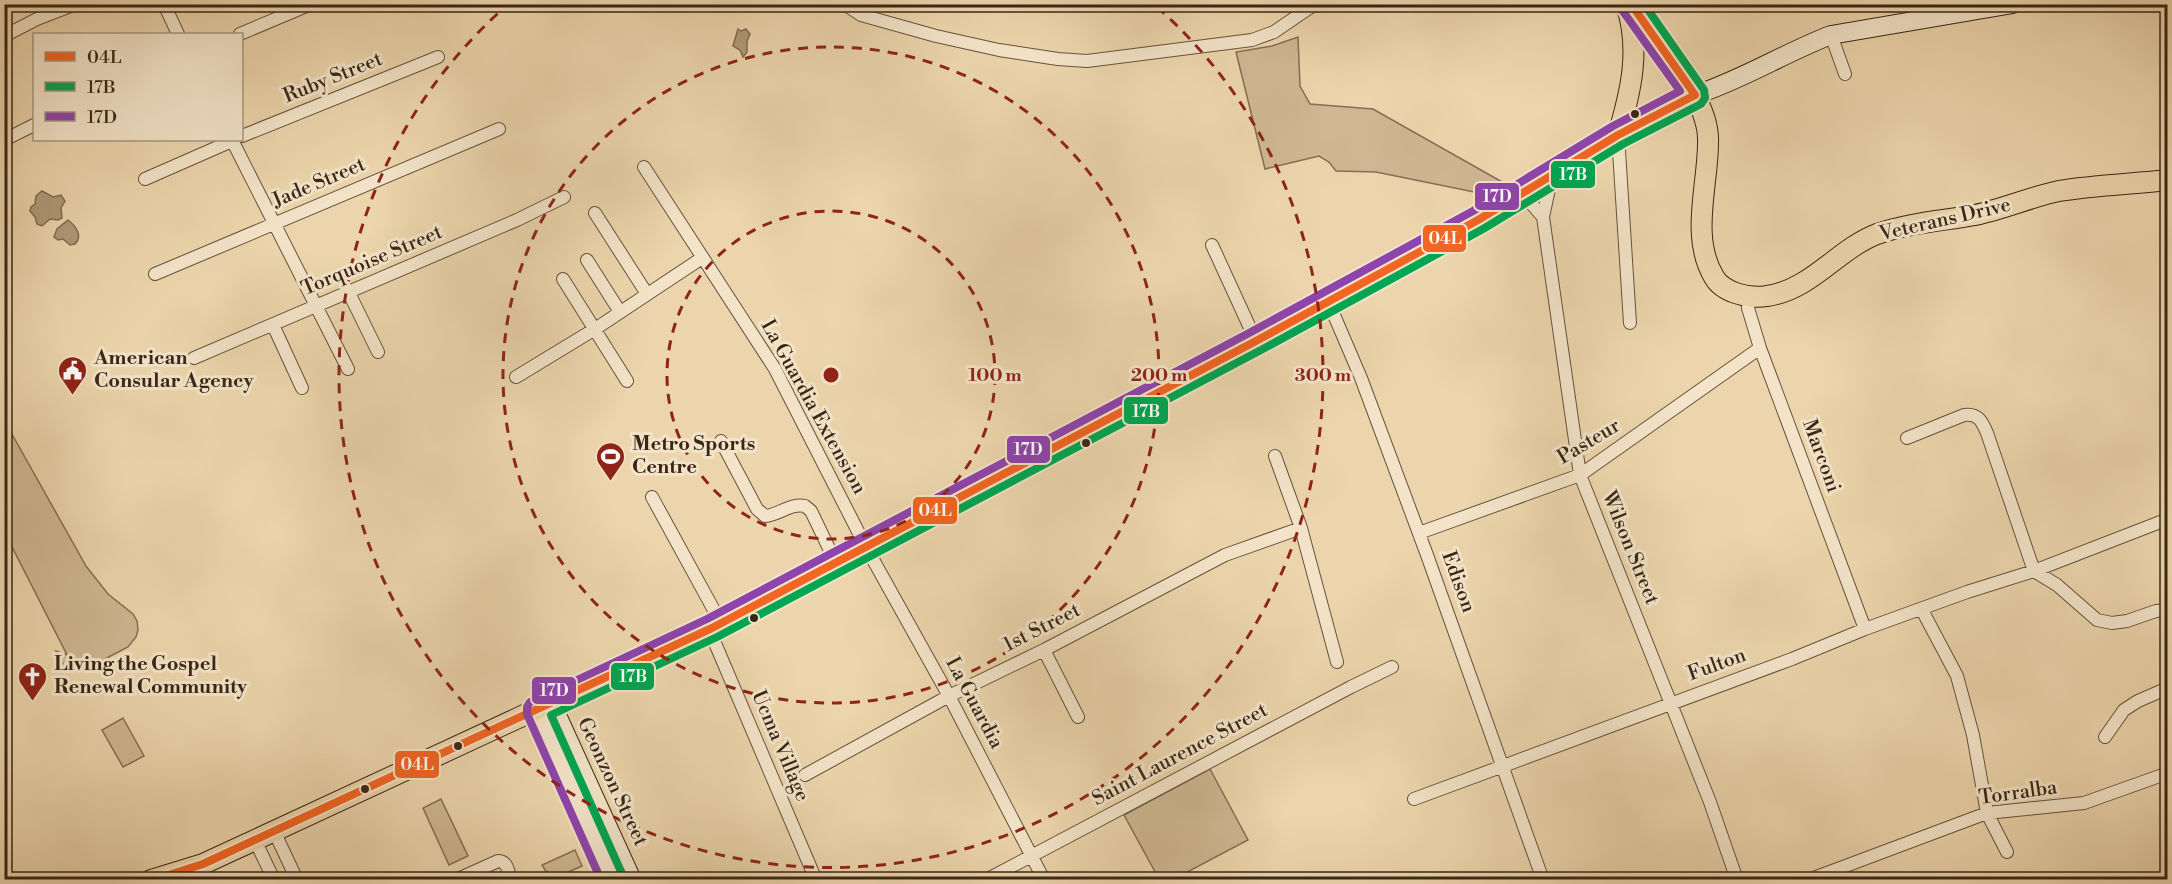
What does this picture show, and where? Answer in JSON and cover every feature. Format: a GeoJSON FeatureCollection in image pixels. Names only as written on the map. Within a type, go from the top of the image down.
{"type":"FeatureCollection","features":[{"type":"Feature","properties":{"kind":"main road"},"geometry":{"type":"LineString","coordinates":[[1618,135],[1631,88],[1634,61],[1633,28],[1626,4]]}},
{"type":"Feature","properties":{"kind":"main road"},"geometry":{"type":"LineString","coordinates":[[151,879],[203,864],[715,626],[1256,341],[1478,220],[1618,135],[1695,95]]}},
{"type":"Feature","properties":{"kind":"main road","name":"Veterans Drive"},"geometry":{"type":"LineString","coordinates":[[1695,95],[1705,118],[1708,141],[1702,239],[1706,261],[1715,279],[1725,288],[1749,296],[1767,296],[1789,289],[1810,279],[1869,238],[1895,228],[1977,214],[2058,191],[2168,180]]}},
{"type":"Feature","properties":{"kind":"street"},"geometry":{"type":"LineString","coordinates":[[4,36],[37,19],[76,4]]}},
{"type":"Feature","properties":{"kind":"street"},"geometry":{"type":"LineString","coordinates":[[164,4],[178,33]]}},
{"type":"Feature","properties":{"kind":"street"},"geometry":{"type":"LineString","coordinates":[[242,33],[311,4]]}},
{"type":"Feature","properties":{"kind":"street"},"geometry":{"type":"LineString","coordinates":[[849,7],[861,15],[936,36],[999,50],[1087,61],[1252,40],[1274,32],[1315,4]]}},
{"type":"Feature","properties":{"kind":"street"},"geometry":{"type":"LineString","coordinates":[[1632,4],[1695,95],[1719,87],[1806,44],[1831,35],[2013,4]]}},
{"type":"Feature","properties":{"kind":"street"},"geometry":{"type":"LineString","coordinates":[[1831,35],[1845,74]]}},
{"type":"Feature","properties":{"kind":"street","name":"Ruby Street"},"geometry":{"type":"LineString","coordinates":[[243,136],[438,57]]}},
{"type":"Feature","properties":{"kind":"street"},"geometry":{"type":"LineString","coordinates":[[4,140],[33,126]]}},
{"type":"Feature","properties":{"kind":"street","name":"Jade Street"},"geometry":{"type":"LineString","coordinates":[[155,274],[499,129]]}},
{"type":"Feature","properties":{"kind":"street"},"geometry":{"type":"LineString","coordinates":[[1618,135],[1630,323]]}},
{"type":"Feature","properties":{"kind":"street","name":"Ruby Street"},"geometry":{"type":"LineString","coordinates":[[145,179],[230,141]]}},
{"type":"Feature","properties":{"kind":"street"},"geometry":{"type":"LineString","coordinates":[[236,141],[273,224],[348,369]]}},
{"type":"Feature","properties":{"kind":"street","name":"La Guardia Extension"},"geometry":{"type":"LineString","coordinates":[[644,167],[775,369],[866,547]]}},
{"type":"Feature","properties":{"kind":"street","name":"Wilson Street"},"geometry":{"type":"LineString","coordinates":[[1552,175],[1544,217],[1580,475],[1710,802],[1737,879]]}},
{"type":"Feature","properties":{"kind":"street"},"geometry":{"type":"LineString","coordinates":[[1522,193],[1544,217]]}},
{"type":"Feature","properties":{"kind":"street","name":"Torquoise Street"},"geometry":{"type":"LineString","coordinates":[[194,358],[518,220],[564,197]]}},
{"type":"Feature","properties":{"kind":"street"},"geometry":{"type":"LineString","coordinates":[[595,213],[647,294]]}},
{"type":"Feature","properties":{"kind":"street"},"geometry":{"type":"LineString","coordinates":[[1212,245],[1256,341]]}},
{"type":"Feature","properties":{"kind":"street"},"geometry":{"type":"LineString","coordinates":[[516,377],[595,329],[702,258]]}},
{"type":"Feature","properties":{"kind":"street"},"geometry":{"type":"LineString","coordinates":[[587,260],[620,312]]}},
{"type":"Feature","properties":{"kind":"street"},"geometry":{"type":"LineString","coordinates":[[564,279],[627,381]]}},
{"type":"Feature","properties":{"kind":"street"},"geometry":{"type":"LineString","coordinates":[[349,293],[378,352]]}},
{"type":"Feature","properties":{"kind":"street","name":"Marconi"},"geometry":{"type":"LineString","coordinates":[[1749,296],[1748,308],[1760,348],[1865,629]]}},
{"type":"Feature","properties":{"kind":"street","name":"Edison"},"geometry":{"type":"LineString","coordinates":[[1328,301],[1361,378],[1419,533],[1543,879]]}},
{"type":"Feature","properties":{"kind":"street"},"geometry":{"type":"LineString","coordinates":[[273,325],[302,388]]}},
{"type":"Feature","properties":{"kind":"street","name":"Pasteur"},"geometry":{"type":"LineString","coordinates":[[1419,533],[1580,475],[1760,348]]}},
{"type":"Feature","properties":{"kind":"street"},"geometry":{"type":"LineString","coordinates":[[1907,438],[1964,415],[1974,415],[1982,420],[2034,571],[2057,585],[2097,621],[2112,623],[2127,621],[2156,611],[2168,610]]}},
{"type":"Feature","properties":{"kind":"street"},"geometry":{"type":"LineString","coordinates":[[721,441],[757,509],[765,516],[793,506],[805,506],[811,512],[836,562]]}},
{"type":"Feature","properties":{"kind":"street"},"geometry":{"type":"LineString","coordinates":[[1275,456],[1301,528],[1337,662]]}},
{"type":"Feature","properties":{"kind":"street","name":"Ucma Village"},"geometry":{"type":"LineString","coordinates":[[652,497],[715,626],[816,879]]}},
{"type":"Feature","properties":{"kind":"street","name":"Fulton"},"geometry":{"type":"LineString","coordinates":[[1414,799],[1865,629],[1967,592],[2034,571],[2168,519]]}},
{"type":"Feature","properties":{"kind":"street","name":"1st Street"},"geometry":{"type":"LineString","coordinates":[[805,775],[949,696],[1044,650],[1225,555],[1301,528]]}},
{"type":"Feature","properties":{"kind":"street","name":"La Guardia"},"geometry":{"type":"LineString","coordinates":[[866,547],[949,696],[1044,879]]}},
{"type":"Feature","properties":{"kind":"street"},"geometry":{"type":"LineString","coordinates":[[1922,610],[1957,676],[1973,735],[1987,813],[2007,852]]}},
{"type":"Feature","properties":{"kind":"street"},"geometry":{"type":"LineString","coordinates":[[1044,650],[1078,717]]}},
{"type":"Feature","properties":{"kind":"street","name":"Saint Laurence Street"},"geometry":{"type":"LineString","coordinates":[[986,879],[1359,682],[1392,667]]}},
{"type":"Feature","properties":{"kind":"street"},"geometry":{"type":"LineString","coordinates":[[2105,737],[2124,710],[2138,700],[2168,688]]}},
{"type":"Feature","properties":{"kind":"street","name":"Geonzon Street"},"geometry":{"type":"LineString","coordinates":[[544,706],[613,879]]}},
{"type":"Feature","properties":{"kind":"street","name":"Geonzon Street"},"geometry":{"type":"LineString","coordinates":[[544,706],[632,879]]}},
{"type":"Feature","properties":{"kind":"street","name":"Torralba"},"geometry":{"type":"LineString","coordinates":[[1808,879],[1987,813],[2084,803],[2168,773]]}},
{"type":"Feature","properties":{"kind":"street"},"geometry":{"type":"LineString","coordinates":[[274,831],[297,879]]}},
{"type":"Feature","properties":{"kind":"street"},"geometry":{"type":"LineString","coordinates":[[255,840],[274,879]]}},
{"type":"Feature","properties":{"kind":"street"},"geometry":{"type":"LineString","coordinates":[[456,879],[503,861],[512,879]]}},
{"type":"Feature","properties":{"kind":"shaded area"},"geometry":{"type":"Polygon","coordinates":[[[738,29],[741,31],[746,29],[750,34],[747,41],[747,52],[743,57],[740,50],[733,46],[738,29]]]}},
{"type":"Feature","properties":{"kind":"shaded area"},"geometry":{"type":"Polygon","coordinates":[[[1298,37],[1300,86],[1310,104],[1373,109],[1504,183],[1484,194],[1376,172],[1336,171],[1329,162],[1319,156],[1265,169],[1236,52],[1272,46],[1298,37]]]}},
{"type":"Feature","properties":{"kind":"shaded area"},"geometry":{"type":"Polygon","coordinates":[[[42,191],[53,197],[61,195],[65,201],[61,208],[62,218],[50,219],[42,226],[37,224],[30,211],[35,204],[36,196],[42,191]]]}},
{"type":"Feature","properties":{"kind":"shaded area"},"geometry":{"type":"Polygon","coordinates":[[[68,220],[76,228],[78,234],[75,244],[70,245],[63,239],[58,240],[54,237],[57,229],[68,220]]]}},
{"type":"Feature","properties":{"kind":"shaded area"},"geometry":{"type":"Polygon","coordinates":[[[4,420],[86,566],[108,594],[133,614],[137,621],[136,637],[128,647],[86,669],[73,670],[61,662],[56,651],[67,655],[5,533],[4,420]]]}},
{"type":"Feature","properties":{"kind":"shaded area"},"geometry":{"type":"Polygon","coordinates":[[[123,718],[144,756],[123,767],[102,730],[123,718]]]}},
{"type":"Feature","properties":{"kind":"shaded area"},"geometry":{"type":"Polygon","coordinates":[[[1210,769],[1248,840],[1174,879],[1159,879],[1124,815],[1210,769]]]}},
{"type":"Feature","properties":{"kind":"shaded area"},"geometry":{"type":"Polygon","coordinates":[[[441,799],[468,856],[449,865],[423,808],[441,799]]]}},
{"type":"Feature","properties":{"kind":"shaded area"},"geometry":{"type":"Polygon","coordinates":[[[575,850],[582,866],[555,878],[542,865],[575,850]]]}},
{"type":"Feature","properties":{"kind":"transit line","name":"04L"},"geometry":{"type":"LineString","coordinates":[[1631,4],[1695,95]]}},
{"type":"Feature","properties":{"kind":"transit line","name":"17B"},"geometry":{"type":"LineString","coordinates":[[623,876],[551,715],[717,637],[1261,350],[1483,229],[1623,144],[1701,104],[1705,98],[1704,90],[1644,4]]}},
{"type":"Feature","properties":{"kind":"transit line","name":"17D"},"geometry":{"type":"LineString","coordinates":[[601,880],[527,714],[530,702],[707,619],[1251,332],[1473,211],[1613,126],[1680,91],[1622,10]]}},
{"type":"Feature","properties":{"kind":"transit line","name":"04L"},"geometry":{"type":"LineString","coordinates":[[153,880],[203,864],[712,628],[1256,341],[1478,220],[1618,135],[1695,95]]}},
{"type":"Feature","properties":{"kind":"place","name":"American Consular Agency"},"geometry":{"type":"Point","coordinates":[73,396]}},
{"type":"Feature","properties":{"kind":"place","name":"Metro Sports Centre"},"geometry":{"type":"Point","coordinates":[611,482]}},
{"type":"Feature","properties":{"kind":"place","name":"Living the Gospel Renewal Community"},"geometry":{"type":"Point","coordinates":[33,702]}}]}
